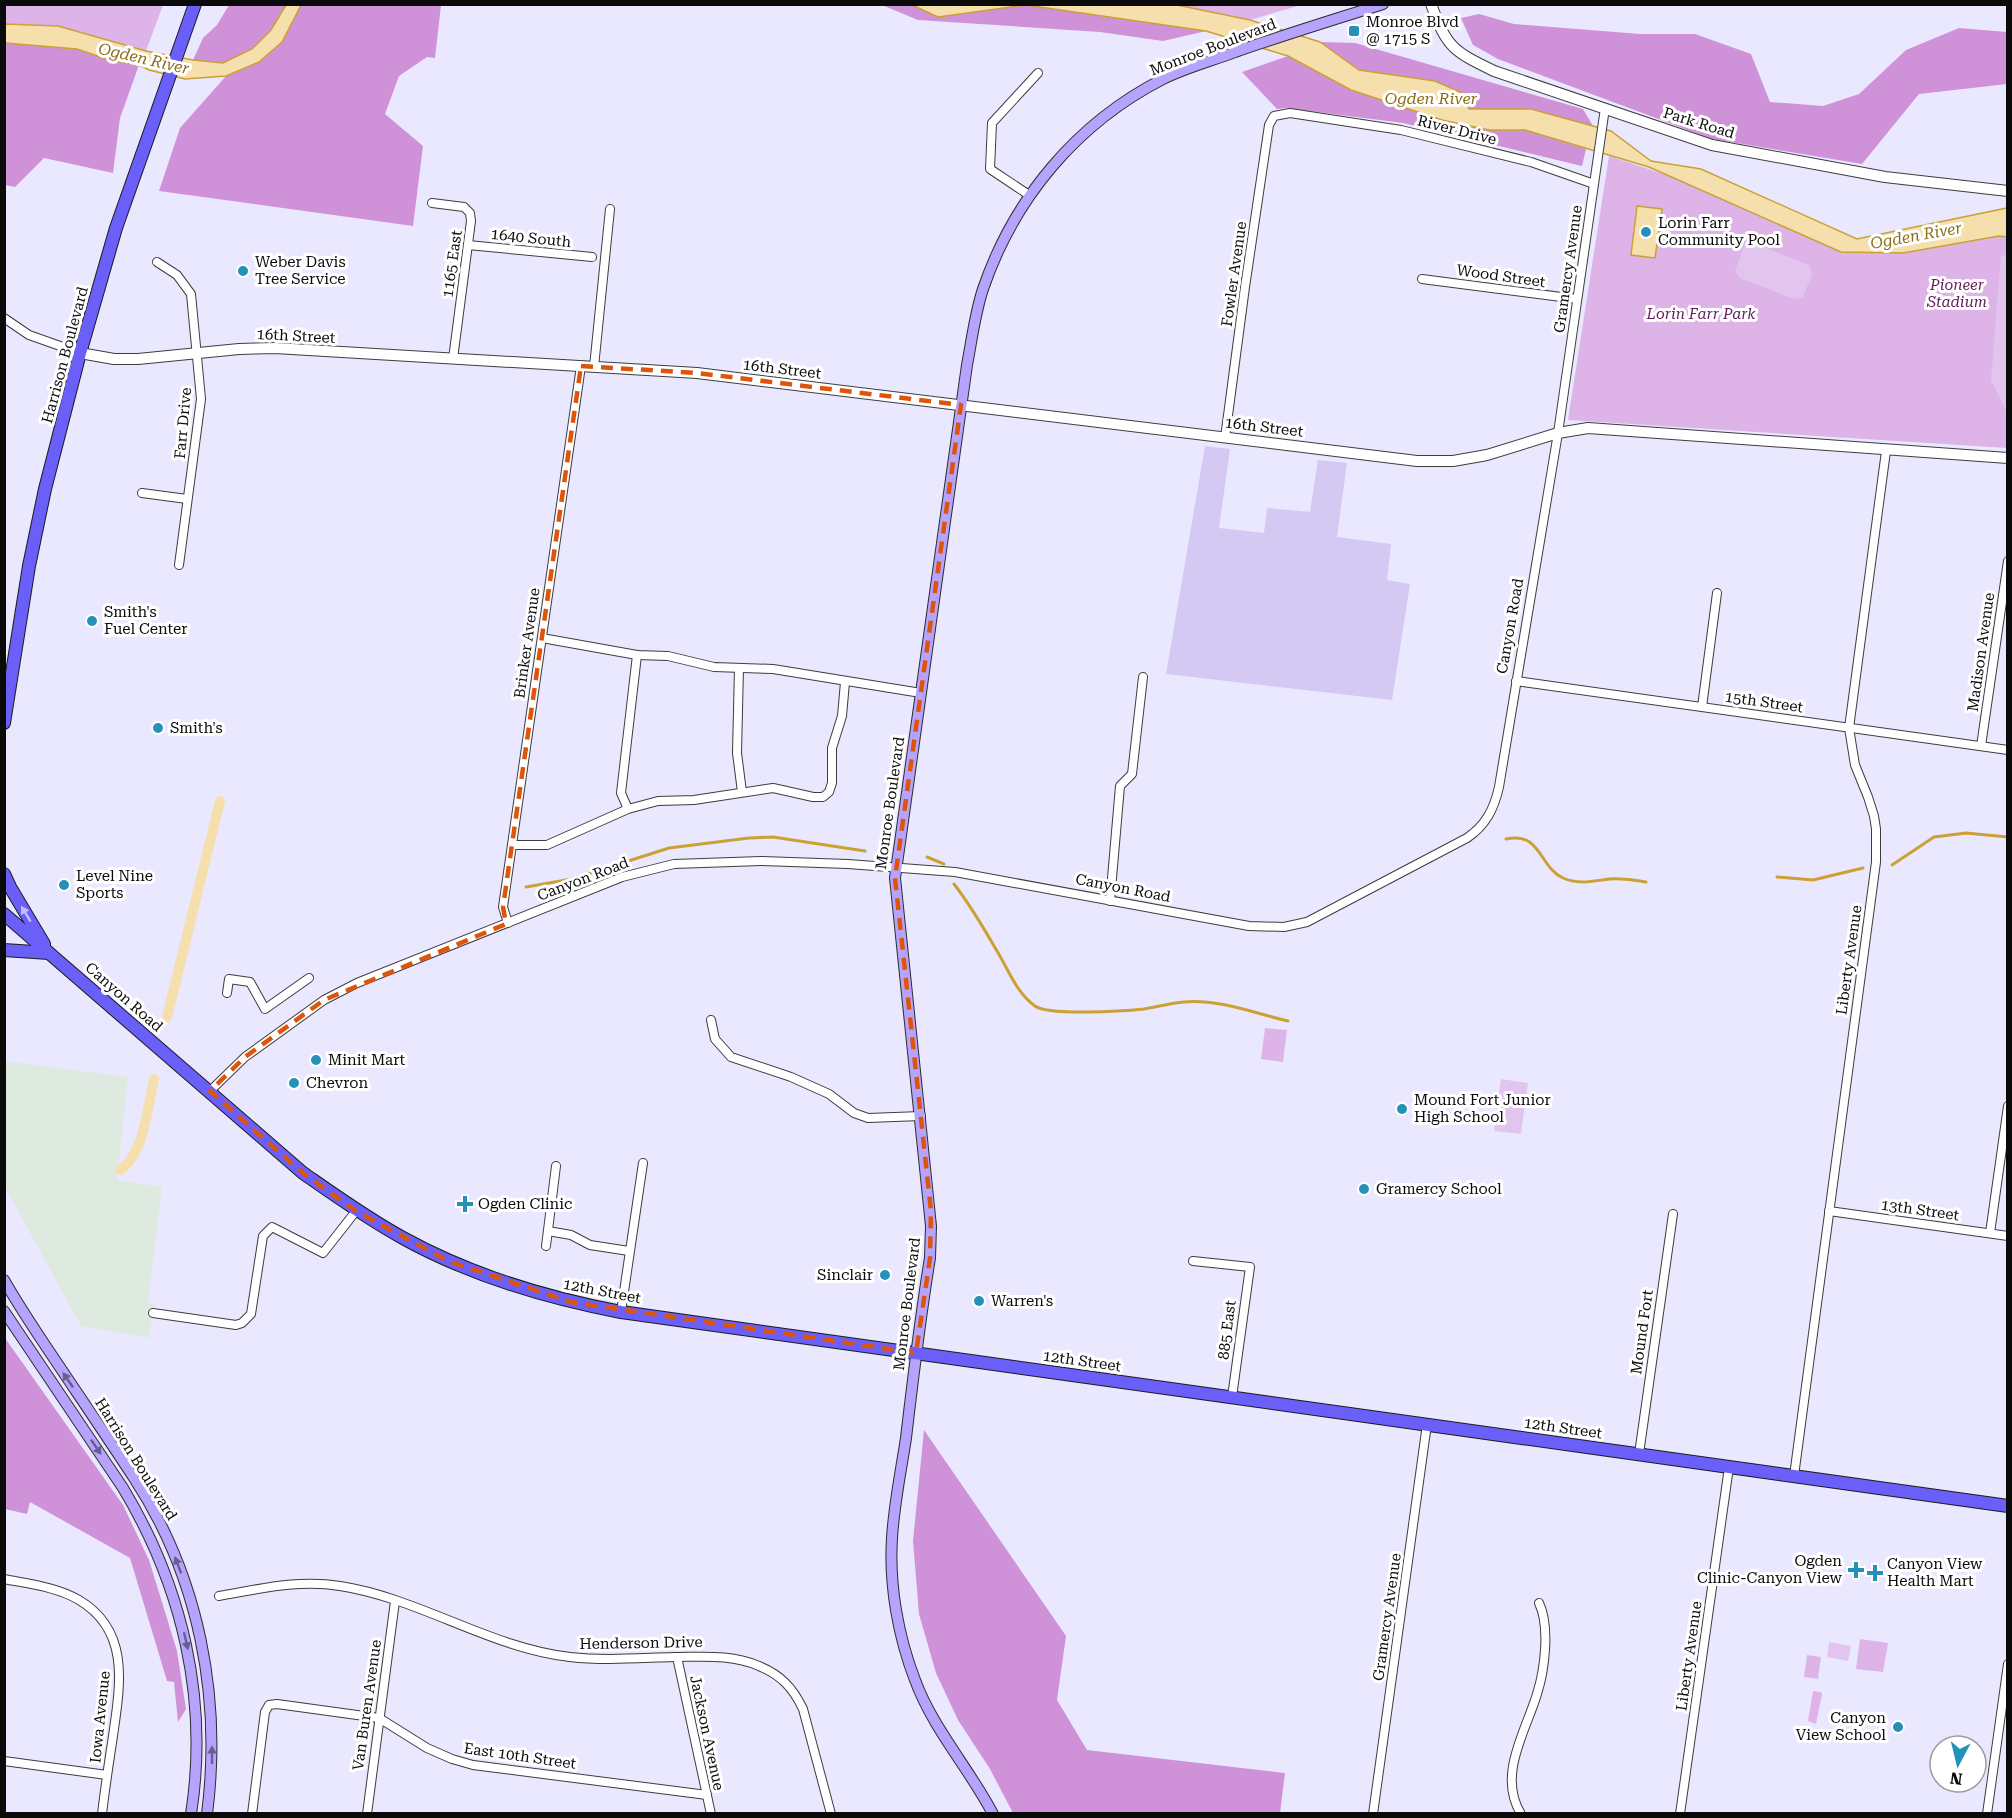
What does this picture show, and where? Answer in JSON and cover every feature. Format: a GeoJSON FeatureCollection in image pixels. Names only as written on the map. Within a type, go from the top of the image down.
{"type":"FeatureCollection","features":[{"type":"Feature","properties":{"kind":"main road","name":"Harrison Boulevard"},"geometry":{"type":"LineString","coordinates":[[4,723],[28,566],[80,353],[116,228],[195,4]]}},
{"type":"Feature","properties":{"kind":"main road","name":"Monroe Boulevard"},"geometry":{"type":"LineString","coordinates":[[993,1814],[942,1734],[920,1693],[905,1650],[896,1611],[891,1569],[892,1537],[930,1258],[932,1226],[895,878],[961,405],[982,291],[1007,233],[1029,195],[1064,152],[1104,116],[1165,78],[1307,27],[1383,4]]}},
{"type":"Feature","properties":{"kind":"main road"},"geometry":{"type":"LineString","coordinates":[[4,874],[49,953]]}},
{"type":"Feature","properties":{"kind":"main road","name":"Canyon Road"},"geometry":{"type":"LineString","coordinates":[[4,914],[210,1091]]}},
{"type":"Feature","properties":{"kind":"main road"},"geometry":{"type":"LineString","coordinates":[[4,950],[49,953]]}},
{"type":"Feature","properties":{"kind":"main road","name":"12th Street"},"geometry":{"type":"LineString","coordinates":[[210,1091],[303,1173],[356,1211],[456,1264],[571,1302],[621,1312],[2007,1506]]}},
{"type":"Feature","properties":{"kind":"main road","name":"Harrison Boulevard"},"geometry":{"type":"LineString","coordinates":[[4,1280],[153,1508],[177,1560],[195,1615],[210,1693],[212,1771],[207,1814]]}},
{"type":"Feature","properties":{"kind":"main road","name":"Harrison Boulevard"},"geometry":{"type":"LineString","coordinates":[[4,1311],[123,1488],[140,1516],[164,1567],[188,1650],[195,1697],[197,1769],[191,1814]]}},
{"type":"Feature","properties":{"kind":"street","name":"Park Road"},"geometry":{"type":"LineString","coordinates":[[1431,4],[1440,29],[1449,44],[1463,56],[1494,71],[1712,145],[1885,177],[2002,190]]}},
{"type":"Feature","properties":{"kind":"street"},"geometry":{"type":"LineString","coordinates":[[1029,195],[990,169],[992,123],[1038,73]]}},
{"type":"Feature","properties":{"kind":"street","name":"Gramercy Avenue"},"geometry":{"type":"LineString","coordinates":[[1558,433],[1605,108]]}},
{"type":"Feature","properties":{"kind":"street","name":"River Drive"},"geometry":{"type":"LineString","coordinates":[[1274,116],[1290,113],[1401,130],[1531,162],[1594,184]]}},
{"type":"Feature","properties":{"kind":"street","name":"Fowler Avenue"},"geometry":{"type":"LineString","coordinates":[[1225,438],[1269,125],[1274,116]]}},
{"type":"Feature","properties":{"kind":"street","name":"1165 East"},"geometry":{"type":"LineString","coordinates":[[432,203],[468,209],[471,221],[453,359]]}},
{"type":"Feature","properties":{"kind":"street"},"geometry":{"type":"LineString","coordinates":[[594,367],[610,209]]}},
{"type":"Feature","properties":{"kind":"street","name":"1640 South"},"geometry":{"type":"LineString","coordinates":[[468,245],[592,257]]}},
{"type":"Feature","properties":{"kind":"street","name":"Farr Drive"},"geometry":{"type":"LineString","coordinates":[[157,262],[177,275],[191,294],[198,353],[201,399],[179,565]]}},
{"type":"Feature","properties":{"kind":"street","name":"Wood Street"},"geometry":{"type":"LineString","coordinates":[[1422,279],[1578,299]]}},
{"type":"Feature","properties":{"kind":"street","name":"16th Street"},"geometry":{"type":"LineString","coordinates":[[4,318],[29,335],[80,353],[114,358],[138,359],[239,349],[275,348],[697,373],[1417,461],[1453,461],[1487,455],[1558,433]]}},
{"type":"Feature","properties":{"kind":"street","name":"Brinker Avenue"},"geometry":{"type":"LineString","coordinates":[[508,923],[503,907],[581,366]]}},
{"type":"Feature","properties":{"kind":"street"},"geometry":{"type":"LineString","coordinates":[[1558,433],[1588,429],[2007,458]]}},
{"type":"Feature","properties":{"kind":"street","name":"Canyon Road"},"geometry":{"type":"LineString","coordinates":[[210,1091],[245,1057],[324,1000],[373,976],[622,877],[674,864],[761,861],[896,868],[986,877],[1270,928],[1296,926],[1325,914],[1458,844],[1478,831],[1496,801],[1558,433]]}},
{"type":"Feature","properties":{"kind":"street","name":"Liberty Avenue"},"geometry":{"type":"LineString","coordinates":[[1794,1476],[1877,845],[1874,816],[1854,765],[1849,728],[1886,451]]}},
{"type":"Feature","properties":{"kind":"street"},"geometry":{"type":"LineString","coordinates":[[142,493],[188,499]]}},
{"type":"Feature","properties":{"kind":"street","name":"Madison Avenue"},"geometry":{"type":"LineString","coordinates":[[1981,746],[2005,604],[2007,561]]}},
{"type":"Feature","properties":{"kind":"street"},"geometry":{"type":"LineString","coordinates":[[1702,707],[1717,593]]}},
{"type":"Feature","properties":{"kind":"street"},"geometry":{"type":"LineString","coordinates":[[542,638],[637,655],[668,656],[714,667],[772,669],[921,693]]}},
{"type":"Feature","properties":{"kind":"street"},"geometry":{"type":"LineString","coordinates":[[628,809],[621,794],[637,655]]}},
{"type":"Feature","properties":{"kind":"street"},"geometry":{"type":"LineString","coordinates":[[739,668],[737,753],[742,792]]}},
{"type":"Feature","properties":{"kind":"street"},"geometry":{"type":"LineString","coordinates":[[1110,901],[1120,786],[1132,774],[1143,677]]}},
{"type":"Feature","properties":{"kind":"street","name":"15th Street"},"geometry":{"type":"LineString","coordinates":[[1516,681],[2007,750]]}},
{"type":"Feature","properties":{"kind":"street"},"geometry":{"type":"LineString","coordinates":[[512,845],[547,845],[628,809],[658,801],[694,800],[773,788],[823,797],[829,792],[832,783],[832,748],[842,716],[845,682]]}},
{"type":"Feature","properties":{"kind":"street"},"geometry":{"type":"LineString","coordinates":[[227,993],[229,979],[250,982],[265,1009],[309,978]]}},
{"type":"Feature","properties":{"kind":"street"},"geometry":{"type":"LineString","coordinates":[[711,1020],[715,1039],[731,1057],[791,1077],[829,1094],[854,1113],[868,1118],[921,1116]]}},
{"type":"Feature","properties":{"kind":"street"},"geometry":{"type":"LineString","coordinates":[[1990,1233],[2007,1106]]}},
{"type":"Feature","properties":{"kind":"street"},"geometry":{"type":"LineString","coordinates":[[621,1312],[643,1163]]}},
{"type":"Feature","properties":{"kind":"street"},"geometry":{"type":"LineString","coordinates":[[546,1246],[556,1166]]}},
{"type":"Feature","properties":{"kind":"street"},"geometry":{"type":"LineString","coordinates":[[153,1313],[236,1325],[243,1323],[251,1314],[263,1236],[272,1227],[323,1253],[356,1211]]}},
{"type":"Feature","properties":{"kind":"street","name":"13th Street"},"geometry":{"type":"LineString","coordinates":[[1829,1211],[2007,1236]]}},
{"type":"Feature","properties":{"kind":"street","name":"Mound Fort"},"geometry":{"type":"LineString","coordinates":[[1639,1454],[1673,1214]]}},
{"type":"Feature","properties":{"kind":"street"},"geometry":{"type":"LineString","coordinates":[[548,1231],[571,1234],[594,1246],[629,1251]]}},
{"type":"Feature","properties":{"kind":"street","name":"885 East"},"geometry":{"type":"LineString","coordinates":[[1192,1261],[1250,1267],[1232,1397]]}},
{"type":"Feature","properties":{"kind":"street","name":"Gramercy Avenue"},"geometry":{"type":"LineString","coordinates":[[1373,1814],[1427,1424]]}},
{"type":"Feature","properties":{"kind":"street","name":"Liberty Avenue"},"geometry":{"type":"LineString","coordinates":[[1680,1814],[1729,1467]]}},
{"type":"Feature","properties":{"kind":"street","name":"Iowa Avenue"},"geometry":{"type":"LineString","coordinates":[[4,1579],[51,1589],[77,1599],[98,1615],[106,1625],[116,1649],[119,1677],[102,1814]]}},
{"type":"Feature","properties":{"kind":"street","name":"Henderson Drive"},"geometry":{"type":"LineString","coordinates":[[219,1596],[277,1586],[306,1584],[339,1586],[366,1591],[543,1652],[569,1657],[602,1659],[709,1656],[758,1665],[781,1678],[795,1693],[803,1709],[831,1814]]}},
{"type":"Feature","properties":{"kind":"street","name":"Van Buren Avenue"},"geometry":{"type":"LineString","coordinates":[[367,1814],[395,1601]]}},
{"type":"Feature","properties":{"kind":"street"},"geometry":{"type":"LineString","coordinates":[[1521,1814],[1516,1806],[1512,1775],[1514,1757],[1538,1693],[1542,1669],[1546,1623],[1539,1603]]}},
{"type":"Feature","properties":{"kind":"street","name":"Jackson Avenue"},"geometry":{"type":"LineString","coordinates":[[677,1657],[711,1814]]}},
{"type":"Feature","properties":{"kind":"street"},"geometry":{"type":"LineString","coordinates":[[1987,1814],[2007,1664]]}},
{"type":"Feature","properties":{"kind":"street","name":"East 10th Street"},"geometry":{"type":"LineString","coordinates":[[252,1814],[265,1712],[269,1705],[277,1704],[379,1718],[427,1748],[473,1765],[707,1794]]}},
{"type":"Feature","properties":{"kind":"street"},"geometry":{"type":"LineString","coordinates":[[4,1761],[107,1775]]}},
{"type":"Feature","properties":{"kind":"highlighted area"},"geometry":{"type":"Polygon","coordinates":[[[581,366],[697,373],[961,405],[895,878],[931,1211],[930,1258],[916,1353],[571,1302],[448,1261],[356,1211],[303,1173],[210,1091],[245,1057],[324,1000],[506,924],[503,907],[581,366]]]}},
{"type":"Feature","properties":{"kind":"shaded area"},"geometry":{"type":"Polygon","coordinates":[[[229,5],[286,5],[271,30],[252,49],[223,63],[193,60],[203,38],[217,25],[229,5]]]}},
{"type":"Feature","properties":{"kind":"shaded area"},"geometry":{"type":"Polygon","coordinates":[[[301,5],[441,5],[435,58],[427,57],[399,76],[385,114],[423,146],[413,226],[159,191],[180,128],[226,76],[259,62],[282,42],[301,5]]]}},
{"type":"Feature","properties":{"kind":"shaded area"},"geometry":{"type":"Polygon","coordinates":[[[882,5],[912,5],[938,17],[1026,5],[1206,31],[1163,41],[1100,32],[918,20],[882,5]]]}},
{"type":"Feature","properties":{"kind":"shaded area"},"geometry":{"type":"Polygon","coordinates":[[[1479,14],[1514,24],[1640,34],[1695,34],[1751,54],[1770,102],[1823,106],[1859,94],[1906,50],[1959,28],[2007,32],[2007,84],[1919,94],[1862,164],[1712,139],[1498,59],[1473,45],[1461,18],[1479,14]]]}},
{"type":"Feature","properties":{"kind":"shaded area"},"geometry":{"type":"Polygon","coordinates":[[[1320,42],[1355,43],[1583,109],[1593,126],[1531,109],[1469,109],[1462,93],[1434,81],[1359,70],[1320,42]]]}},
{"type":"Feature","properties":{"kind":"shaded area"},"geometry":{"type":"Polygon","coordinates":[[[5,43],[77,49],[109,60],[139,65],[120,118],[113,173],[44,158],[15,187],[5,185],[5,43]]]}},
{"type":"Feature","properties":{"kind":"shaded area"},"geometry":{"type":"Polygon","coordinates":[[[1288,56],[1351,90],[1489,130],[1525,130],[1586,149],[1582,166],[1403,123],[1286,108],[1277,109],[1242,72],[1288,56]]]}},
{"type":"Feature","properties":{"kind":"shaded area"},"geometry":{"type":"Polygon","coordinates":[[[1754,243],[1809,265],[1812,274],[1803,297],[1794,299],[1740,278],[1735,271],[1744,246],[1754,243]]]}},
{"type":"Feature","properties":{"kind":"shaded area","name":"Pioneer Stadium"},"geometry":{"type":"Polygon","coordinates":[[[2001,255],[2008,256],[2007,413],[1991,380],[2001,255]]]}},
{"type":"Feature","properties":{"kind":"shaded area"},"geometry":{"type":"Polygon","coordinates":[[[1205,446],[1230,449],[1219,528],[1264,533],[1267,508],[1310,512],[1318,460],[1347,463],[1337,537],[1391,544],[1387,580],[1410,584],[1392,700],[1166,674],[1205,446]]]}},
{"type":"Feature","properties":{"kind":"shaded area"},"geometry":{"type":"Polygon","coordinates":[[[4,1061],[128,1077],[117,1180],[162,1187],[148,1303],[154,1304],[149,1338],[81,1326],[5,1187],[4,1061]]]}},
{"type":"Feature","properties":{"kind":"shaded area"},"geometry":{"type":"Polygon","coordinates":[[[1501,1079],[1528,1083],[1521,1134],[1494,1131],[1501,1079]]]}},
{"type":"Feature","properties":{"kind":"shaded area"},"geometry":{"type":"Polygon","coordinates":[[[5,1338],[123,1505],[149,1560],[177,1651],[186,1709],[178,1722],[174,1682],[167,1681],[130,1558],[30,1502],[27,1514],[5,1509],[5,1338]]]}},
{"type":"Feature","properties":{"kind":"shaded area"},"geometry":{"type":"Polygon","coordinates":[[[924,1430],[1066,1636],[1057,1700],[1087,1750],[1285,1773],[1280,1813],[1013,1813],[990,1769],[958,1720],[936,1673],[919,1614],[913,1541],[924,1430]]]}},
{"type":"Feature","properties":{"kind":"shaded area"},"geometry":{"type":"Polygon","coordinates":[[[1829,1642],[1851,1646],[1848,1661],[1827,1657],[1829,1642]]]}},
{"type":"Feature","properties":{"kind":"green space"},"geometry":{"type":"Polygon","coordinates":[[[1301,4],[1250,20],[1177,5],[1301,4]]]}},
{"type":"Feature","properties":{"kind":"green space"},"geometry":{"type":"Polygon","coordinates":[[[4,5],[163,5],[146,51],[58,26],[5,24],[4,5]]]}},
{"type":"Feature","properties":{"kind":"green space","name":"Lorin Farr Park"},"geometry":{"type":"Polygon","coordinates":[[[1609,156],[1691,183],[1841,252],[2007,237],[2007,448],[1568,420],[1609,156]]]}},
{"type":"Feature","properties":{"kind":"green space"},"geometry":{"type":"Polygon","coordinates":[[[1265,1028],[1287,1030],[1283,1062],[1261,1059],[1265,1028]]]}},
{"type":"Feature","properties":{"kind":"green space"},"geometry":{"type":"Polygon","coordinates":[[[1860,1639],[1888,1643],[1883,1672],[1856,1669],[1860,1639]]]}},
{"type":"Feature","properties":{"kind":"green space"},"geometry":{"type":"Polygon","coordinates":[[[1807,1655],[1821,1657],[1818,1679],[1804,1677],[1807,1655]]]}},
{"type":"Feature","properties":{"kind":"green space"},"geometry":{"type":"Polygon","coordinates":[[[1813,1691],[1822,1694],[1816,1724],[1808,1721],[1813,1691]]]}},
{"type":"Feature","properties":{"kind":"water"},"geometry":{"type":"Polygon","coordinates":[[[286,5],[301,5],[282,42],[259,62],[226,76],[185,79],[149,70],[139,65],[109,60],[77,49],[5,43],[4,24],[58,26],[146,51],[223,63],[252,49],[271,30],[286,5]]]}},
{"type":"Feature","properties":{"kind":"water"},"geometry":{"type":"Polygon","coordinates":[[[912,5],[1025,5],[938,17],[912,5]]]}},
{"type":"Feature","properties":{"kind":"water","name":"Ogden River"},"geometry":{"type":"Polygon","coordinates":[[[1026,5],[1177,5],[1250,20],[1320,42],[1359,70],[1435,81],[1462,93],[1469,109],[1531,109],[1611,131],[1651,161],[1701,169],[1857,239],[2007,208],[2007,237],[1999,236],[1903,253],[1841,252],[1649,167],[1525,130],[1489,130],[1442,120],[1351,90],[1288,56],[1206,31],[1026,5]]]}},
{"type":"Feature","properties":{"kind":"water","name":"Lorin Farr Community Pool"},"geometry":{"type":"Polygon","coordinates":[[[1637,206],[1662,209],[1655,258],[1631,255],[1637,206]]]}},
{"type":"Feature","properties":{"kind":"waterway"},"geometry":{"type":"LineString","coordinates":[[167,1017],[220,801]]}},
{"type":"Feature","properties":{"kind":"waterway"},"geometry":{"type":"LineString","coordinates":[[1892,865],[1934,837],[1966,833],[2008,837]]}},
{"type":"Feature","properties":{"kind":"waterway"},"geometry":{"type":"LineString","coordinates":[[526,887],[572,879],[669,848],[749,838],[773,837],[865,851]]}},
{"type":"Feature","properties":{"kind":"waterway"},"geometry":{"type":"LineString","coordinates":[[1506,839],[1526,840],[1539,851],[1555,873],[1569,880],[1586,882],[1618,879],[1646,882]]}},
{"type":"Feature","properties":{"kind":"waterway"},"geometry":{"type":"LineString","coordinates":[[927,857],[944,864]]}},
{"type":"Feature","properties":{"kind":"waterway"},"geometry":{"type":"LineString","coordinates":[[1777,877],[1813,880],[1863,868]]}},
{"type":"Feature","properties":{"kind":"waterway"},"geometry":{"type":"LineString","coordinates":[[954,884],[979,920],[1015,984],[1035,1006],[1055,1011],[1105,1012],[1197,1002],[1236,1007],[1288,1021]]}},
{"type":"Feature","properties":{"kind":"waterway"},"geometry":{"type":"LineString","coordinates":[[120,1170],[135,1153],[140,1141],[154,1079]]}},
{"type":"Feature","properties":{"kind":"place","name":"Monroe Blvd @ 1715 S"},"geometry":{"type":"Point","coordinates":[1354,31]}},
{"type":"Feature","properties":{"kind":"place","name":"Lorin Farr Community Pool"},"geometry":{"type":"Point","coordinates":[1646,232]}},
{"type":"Feature","properties":{"kind":"place","name":"Weber Davis Tree Service"},"geometry":{"type":"Point","coordinates":[243,271]}},
{"type":"Feature","properties":{"kind":"place","name":"Smith's Fuel Center"},"geometry":{"type":"Point","coordinates":[92,621]}},
{"type":"Feature","properties":{"kind":"place","name":"Smith's"},"geometry":{"type":"Point","coordinates":[158,728]}},
{"type":"Feature","properties":{"kind":"place","name":"Level Nine Sports"},"geometry":{"type":"Point","coordinates":[64,885]}},
{"type":"Feature","properties":{"kind":"place","name":"Minit Mart"},"geometry":{"type":"Point","coordinates":[316,1060]}},
{"type":"Feature","properties":{"kind":"place","name":"Chevron"},"geometry":{"type":"Point","coordinates":[294,1083]}},
{"type":"Feature","properties":{"kind":"place","name":"Mound Fort Junior High School"},"geometry":{"type":"Point","coordinates":[1402,1109]}},
{"type":"Feature","properties":{"kind":"place","name":"Gramercy School"},"geometry":{"type":"Point","coordinates":[1364,1189]}},
{"type":"Feature","properties":{"kind":"place","name":"Ogden Clinic"},"geometry":{"type":"Point","coordinates":[465,1204]}},
{"type":"Feature","properties":{"kind":"place","name":"Sinclair"},"geometry":{"type":"Point","coordinates":[885,1275]}},
{"type":"Feature","properties":{"kind":"place","name":"Warren's"},"geometry":{"type":"Point","coordinates":[979,1301]}},
{"type":"Feature","properties":{"kind":"place","name":"Ogden Clinic-Canyon View"},"geometry":{"type":"Point","coordinates":[1856,1570]}},
{"type":"Feature","properties":{"kind":"place","name":"Canyon View Health Mart"},"geometry":{"type":"Point","coordinates":[1875,1573]}},
{"type":"Feature","properties":{"kind":"place","name":"Canyon View School"},"geometry":{"type":"Point","coordinates":[1898,1727]}}]}
